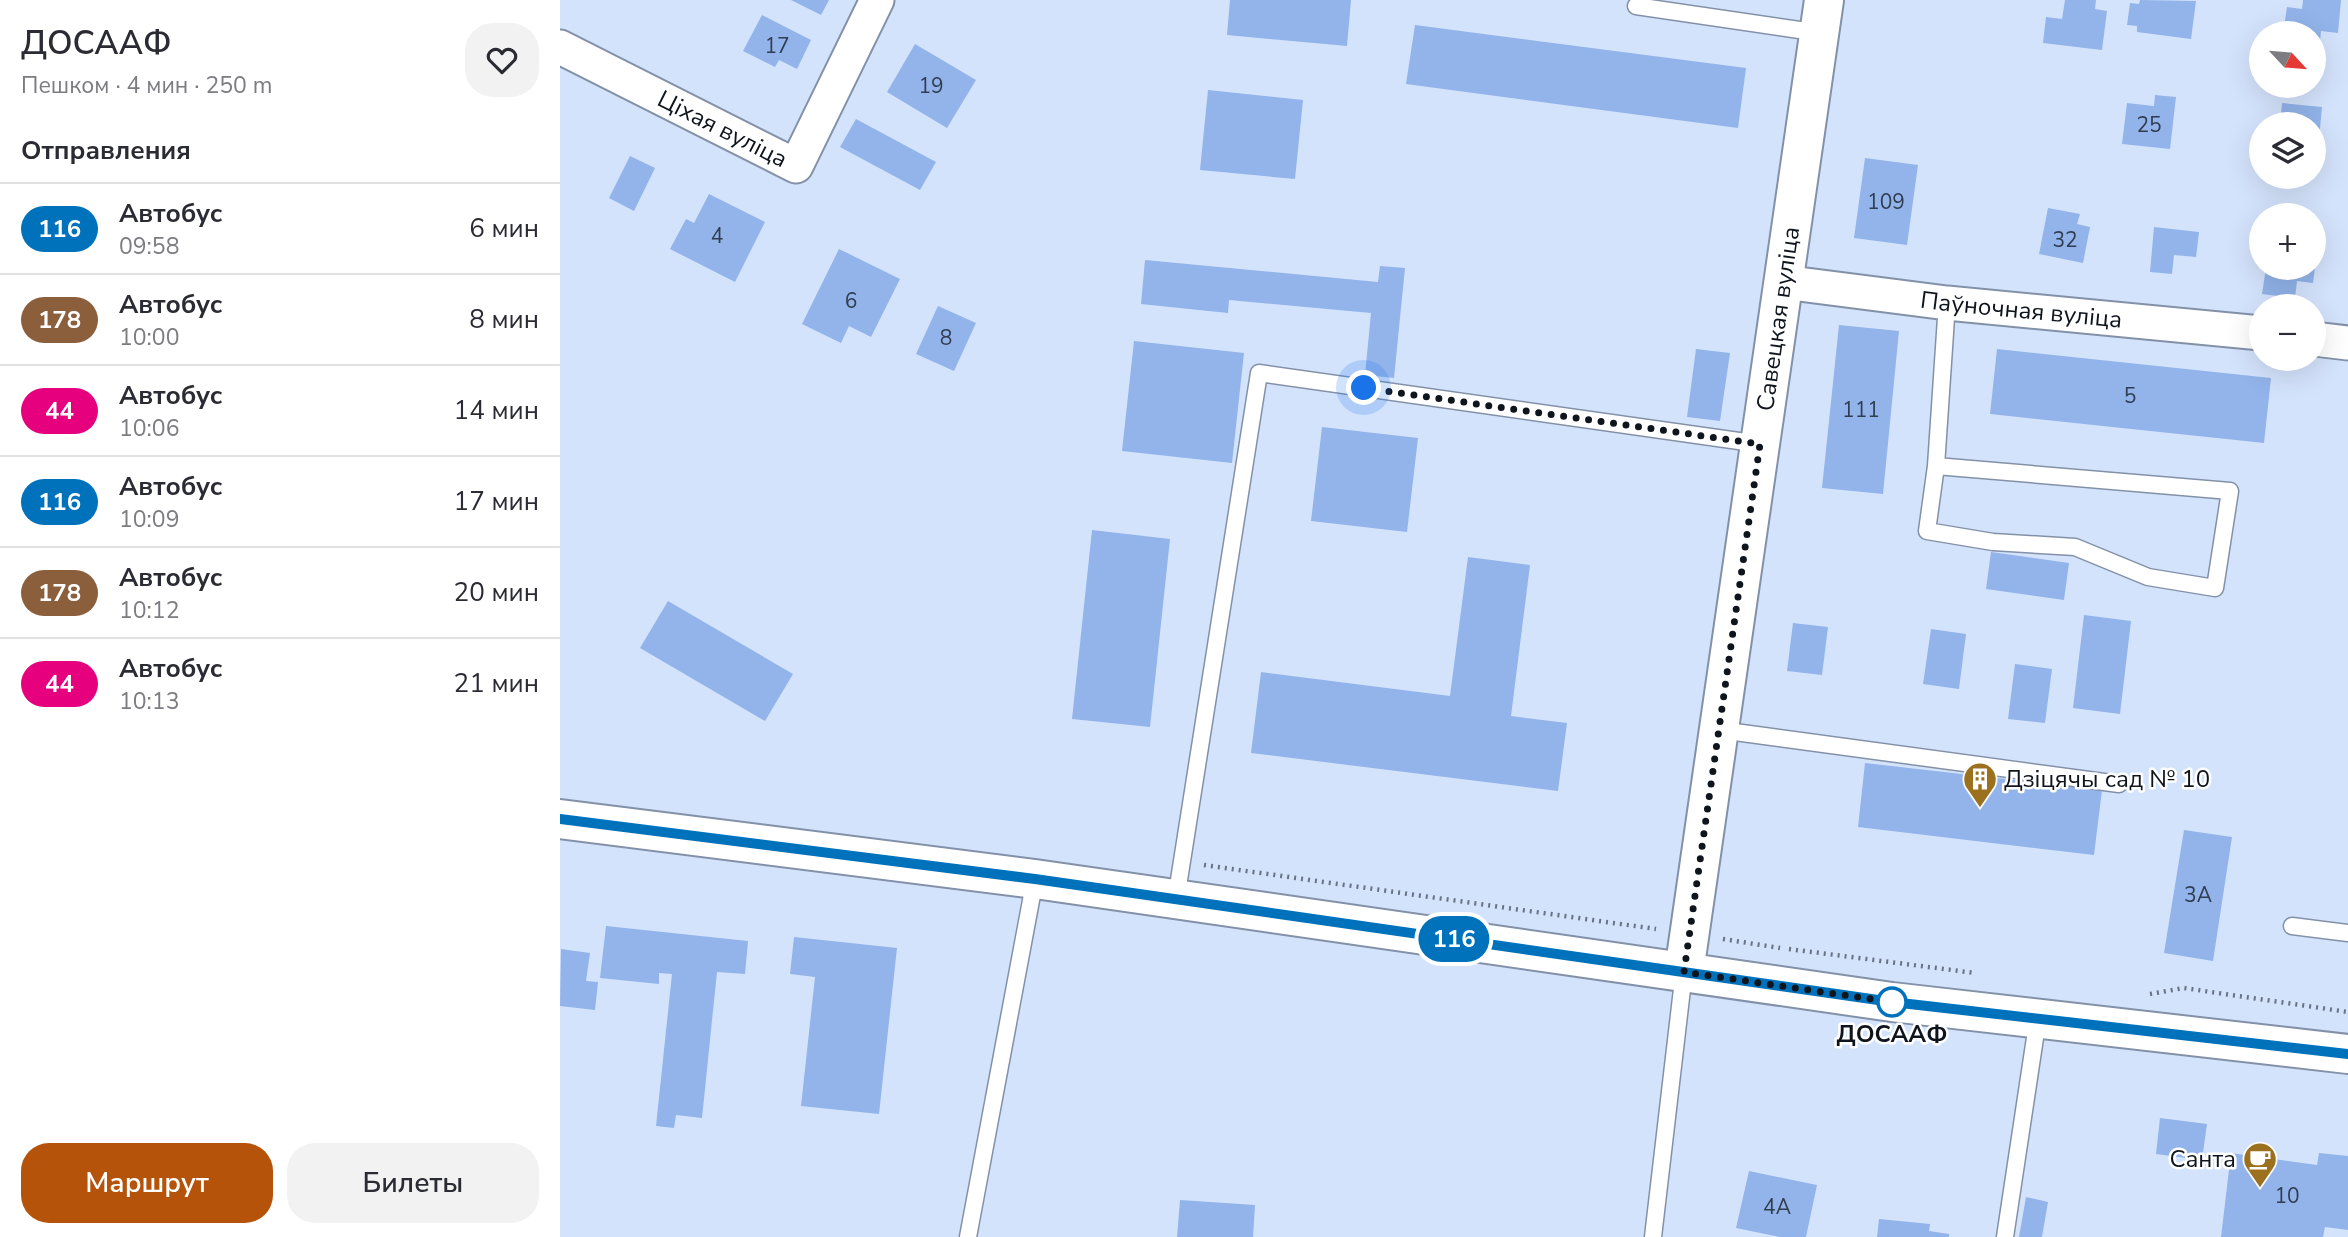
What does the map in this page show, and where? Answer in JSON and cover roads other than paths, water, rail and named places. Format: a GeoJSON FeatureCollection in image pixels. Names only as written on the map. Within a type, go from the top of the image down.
{"type":"FeatureCollection","features":[{"type":"Feature","properties":{"kind":"main road","name":"Савецкая вуліца"},"geometry":{"type":"LineString","coordinates":[[1684,972],[1822,16]]}},
{"type":"Feature","properties":{"kind":"main road"},"geometry":{"type":"LineString","coordinates":[[560,819],[1035,879],[1892,1002],[2348,1054]]}},
{"type":"Feature","properties":{"kind":"street","name":"Ціхая вуліца"},"geometry":{"type":"LineString","coordinates":[[560,47],[796,166],[877,0]]}},
{"type":"Feature","properties":{"kind":"street","name":"Паўночная вуліца"},"geometry":{"type":"LineString","coordinates":[[1783,282],[1947,303],[2249,333]]}},
{"type":"Feature","properties":{"kind":"street"},"geometry":{"type":"LineString","coordinates":[[2326,340],[2348,343]]}},
{"type":"Feature","properties":{"kind":"lane"},"geometry":{"type":"LineString","coordinates":[[1636,6],[1822,16]]}},
{"type":"Feature","properties":{"kind":"lane"},"geometry":{"type":"LineString","coordinates":[[1936,466],[2230,491],[2216,588],[2148,577],[2075,547],[1993,542],[1927,531],[1936,466],[1947,303]]}},
{"type":"Feature","properties":{"kind":"lane"},"geometry":{"type":"LineString","coordinates":[[1175,900],[1259,373],[1760,444]]}},
{"type":"Feature","properties":{"kind":"lane"},"geometry":{"type":"LineString","coordinates":[[1720,730],[2119,784]]}},
{"type":"Feature","properties":{"kind":"lane"},"geometry":{"type":"LineString","coordinates":[[968,1237],[1035,879]]}},
{"type":"Feature","properties":{"kind":"lane"},"geometry":{"type":"LineString","coordinates":[[2292,926],[2348,933]]}},
{"type":"Feature","properties":{"kind":"lane"},"geometry":{"type":"LineString","coordinates":[[1653,1237],[1684,972]]}},
{"type":"Feature","properties":{"kind":"lane"},"geometry":{"type":"LineString","coordinates":[[2005,1237],[2038,1018]]}},
{"type":"Feature","properties":{"kind":"place","name":"Дзіцячы сад № 10"},"geometry":{"type":"Point","coordinates":[1980,809]}},
{"type":"Feature","properties":{"kind":"place","name":"ДОСААФ"},"geometry":{"type":"Point","coordinates":[1892,1002]}},
{"type":"Feature","properties":{"kind":"place","name":"Санта"},"geometry":{"type":"Point","coordinates":[2260,1189]}}]}
